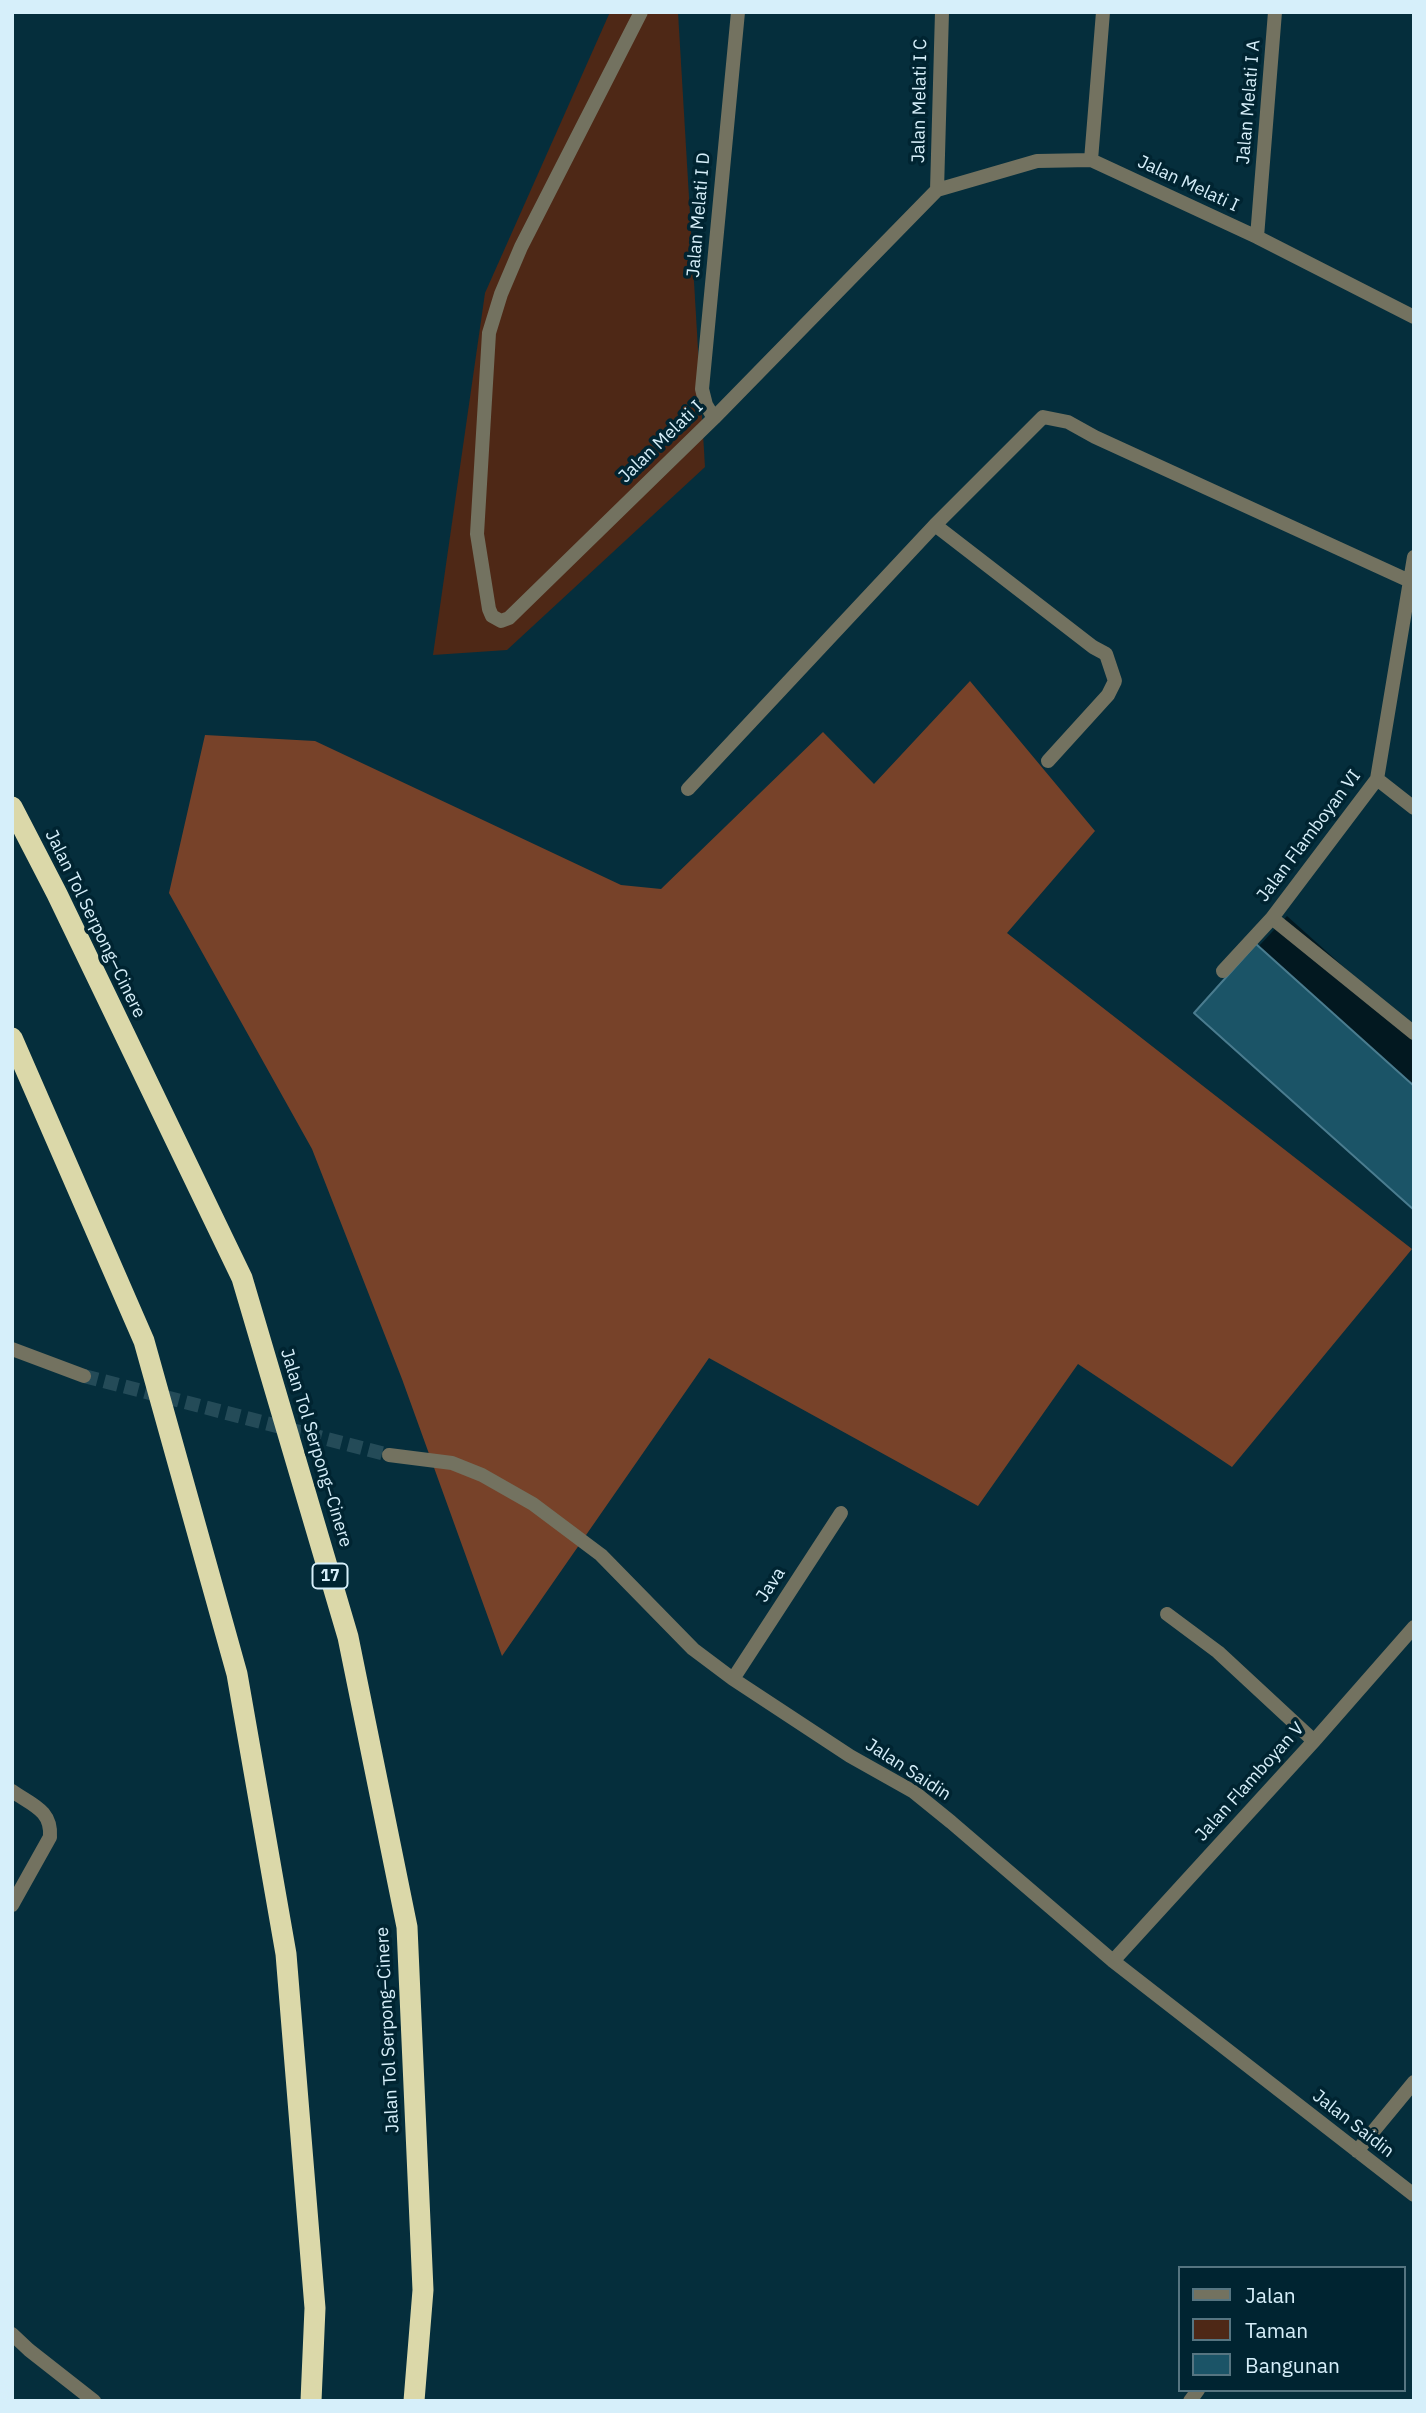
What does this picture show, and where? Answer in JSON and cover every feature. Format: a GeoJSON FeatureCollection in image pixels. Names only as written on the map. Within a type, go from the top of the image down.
{"type":"FeatureCollection","features":[{"type":"Feature","properties":{"kind":"highway","name":"Jalan Tol Serpong–Cinere"},"geometry":{"type":"LineString","coordinates":[[12,807],[57,894],[242,1278],[348,1637],[407,1927],[422,2290],[414,2401]]}},
{"type":"Feature","properties":{"kind":"highway"},"geometry":{"type":"LineString","coordinates":[[12,1038],[144,1341],[237,1674],[286,1954],[316,2308],[311,2401]]}},
{"type":"Feature","properties":{"kind":"street","name":"Jalan Melati I"},"geometry":{"type":"LineString","coordinates":[[641,12],[521,247],[501,294],[489,332],[477,534],[486,600],[492,616],[501,621],[509,618],[714,418],[937,190],[970,179],[1037,161],[1091,160],[1258,237],[1414,317]]}},
{"type":"Feature","properties":{"kind":"street","name":"Jalan Melati I D"},"geometry":{"type":"LineString","coordinates":[[714,418],[706,405],[702,389],[738,12]]}},
{"type":"Feature","properties":{"kind":"street","name":"Jalan Melati I C"},"geometry":{"type":"LineString","coordinates":[[937,190],[942,12]]}},
{"type":"Feature","properties":{"kind":"street"},"geometry":{"type":"LineString","coordinates":[[1091,160],[1103,12]]}},
{"type":"Feature","properties":{"kind":"street","name":"Jalan Melati I A"},"geometry":{"type":"LineString","coordinates":[[1258,237],[1275,12]]}},
{"type":"Feature","properties":{"kind":"street"},"geometry":{"type":"LineString","coordinates":[[688,789],[935,525],[1042,417],[1068,422],[1095,437],[1413,582]]}},
{"type":"Feature","properties":{"kind":"street"},"geometry":{"type":"LineString","coordinates":[[935,525],[1093,647],[1106,654],[1115,681],[1108,695],[1048,761]]}},
{"type":"Feature","properties":{"kind":"street","name":"Jalan Flamboyan VI"},"geometry":{"type":"LineString","coordinates":[[1223,971],[1272,918],[1377,779],[1413,582],[1414,557]]}},
{"type":"Feature","properties":{"kind":"street"},"geometry":{"type":"LineString","coordinates":[[1377,779],[1414,808]]}},
{"type":"Feature","properties":{"kind":"street"},"geometry":{"type":"LineString","coordinates":[[1272,918],[1414,1033]]}},
{"type":"Feature","properties":{"kind":"street"},"geometry":{"type":"LineString","coordinates":[[12,1349],[84,1376]]}},
{"type":"Feature","properties":{"kind":"street","name":"Jalan Saidin"},"geometry":{"type":"LineString","coordinates":[[389,1455],[452,1463],[482,1475],[533,1504],[601,1555],[693,1649],[733,1679],[850,1756],[914,1793],[1113,1961],[1414,2196]]}},
{"type":"Feature","properties":{"kind":"street","name":"Java"},"geometry":{"type":"LineString","coordinates":[[733,1679],[841,1513]]}},
{"type":"Feature","properties":{"kind":"street"},"geometry":{"type":"LineString","coordinates":[[1167,1614],[1218,1652],[1314,1741]]}},
{"type":"Feature","properties":{"kind":"street","name":"Jalan Flamboyan V"},"geometry":{"type":"LineString","coordinates":[[1113,1961],[1414,1627]]}},
{"type":"Feature","properties":{"kind":"street"},"geometry":{"type":"LineString","coordinates":[[12,1791],[47,1815],[51,1826],[50,1837],[12,1905]]}},
{"type":"Feature","properties":{"kind":"street"},"geometry":{"type":"LineString","coordinates":[[1357,2151],[1414,2082]]}},
{"type":"Feature","properties":{"kind":"street"},"geometry":{"type":"LineString","coordinates":[[12,2334],[94,2401]]}},
{"type":"Feature","properties":{"kind":"green space"},"geometry":{"type":"Polygon","coordinates":[[[610,12],[678,12],[705,467],[507,650],[433,655],[485,293],[610,12]]]}},
{"type":"Feature","properties":{"kind":"shaded area"},"geometry":{"type":"Polygon","coordinates":[[[970,681],[1095,831],[1007,933],[1412,1249],[1232,1467],[1078,1364],[978,1506],[709,1358],[502,1656],[402,1379],[312,1149],[169,893],[205,735],[315,741],[621,885],[661,889],[823,732],[874,784],[970,681]]]}},
{"type":"Feature","properties":{"kind":"building"},"geometry":{"type":"Polygon","coordinates":[[[1256,944],[1414,1086],[1414,1210],[1194,1013],[1256,944]]]}},
{"type":"Feature","properties":{"kind":"tunnel"},"geometry":{"type":"LineString","coordinates":[[84,1376],[389,1455]]}}]}
